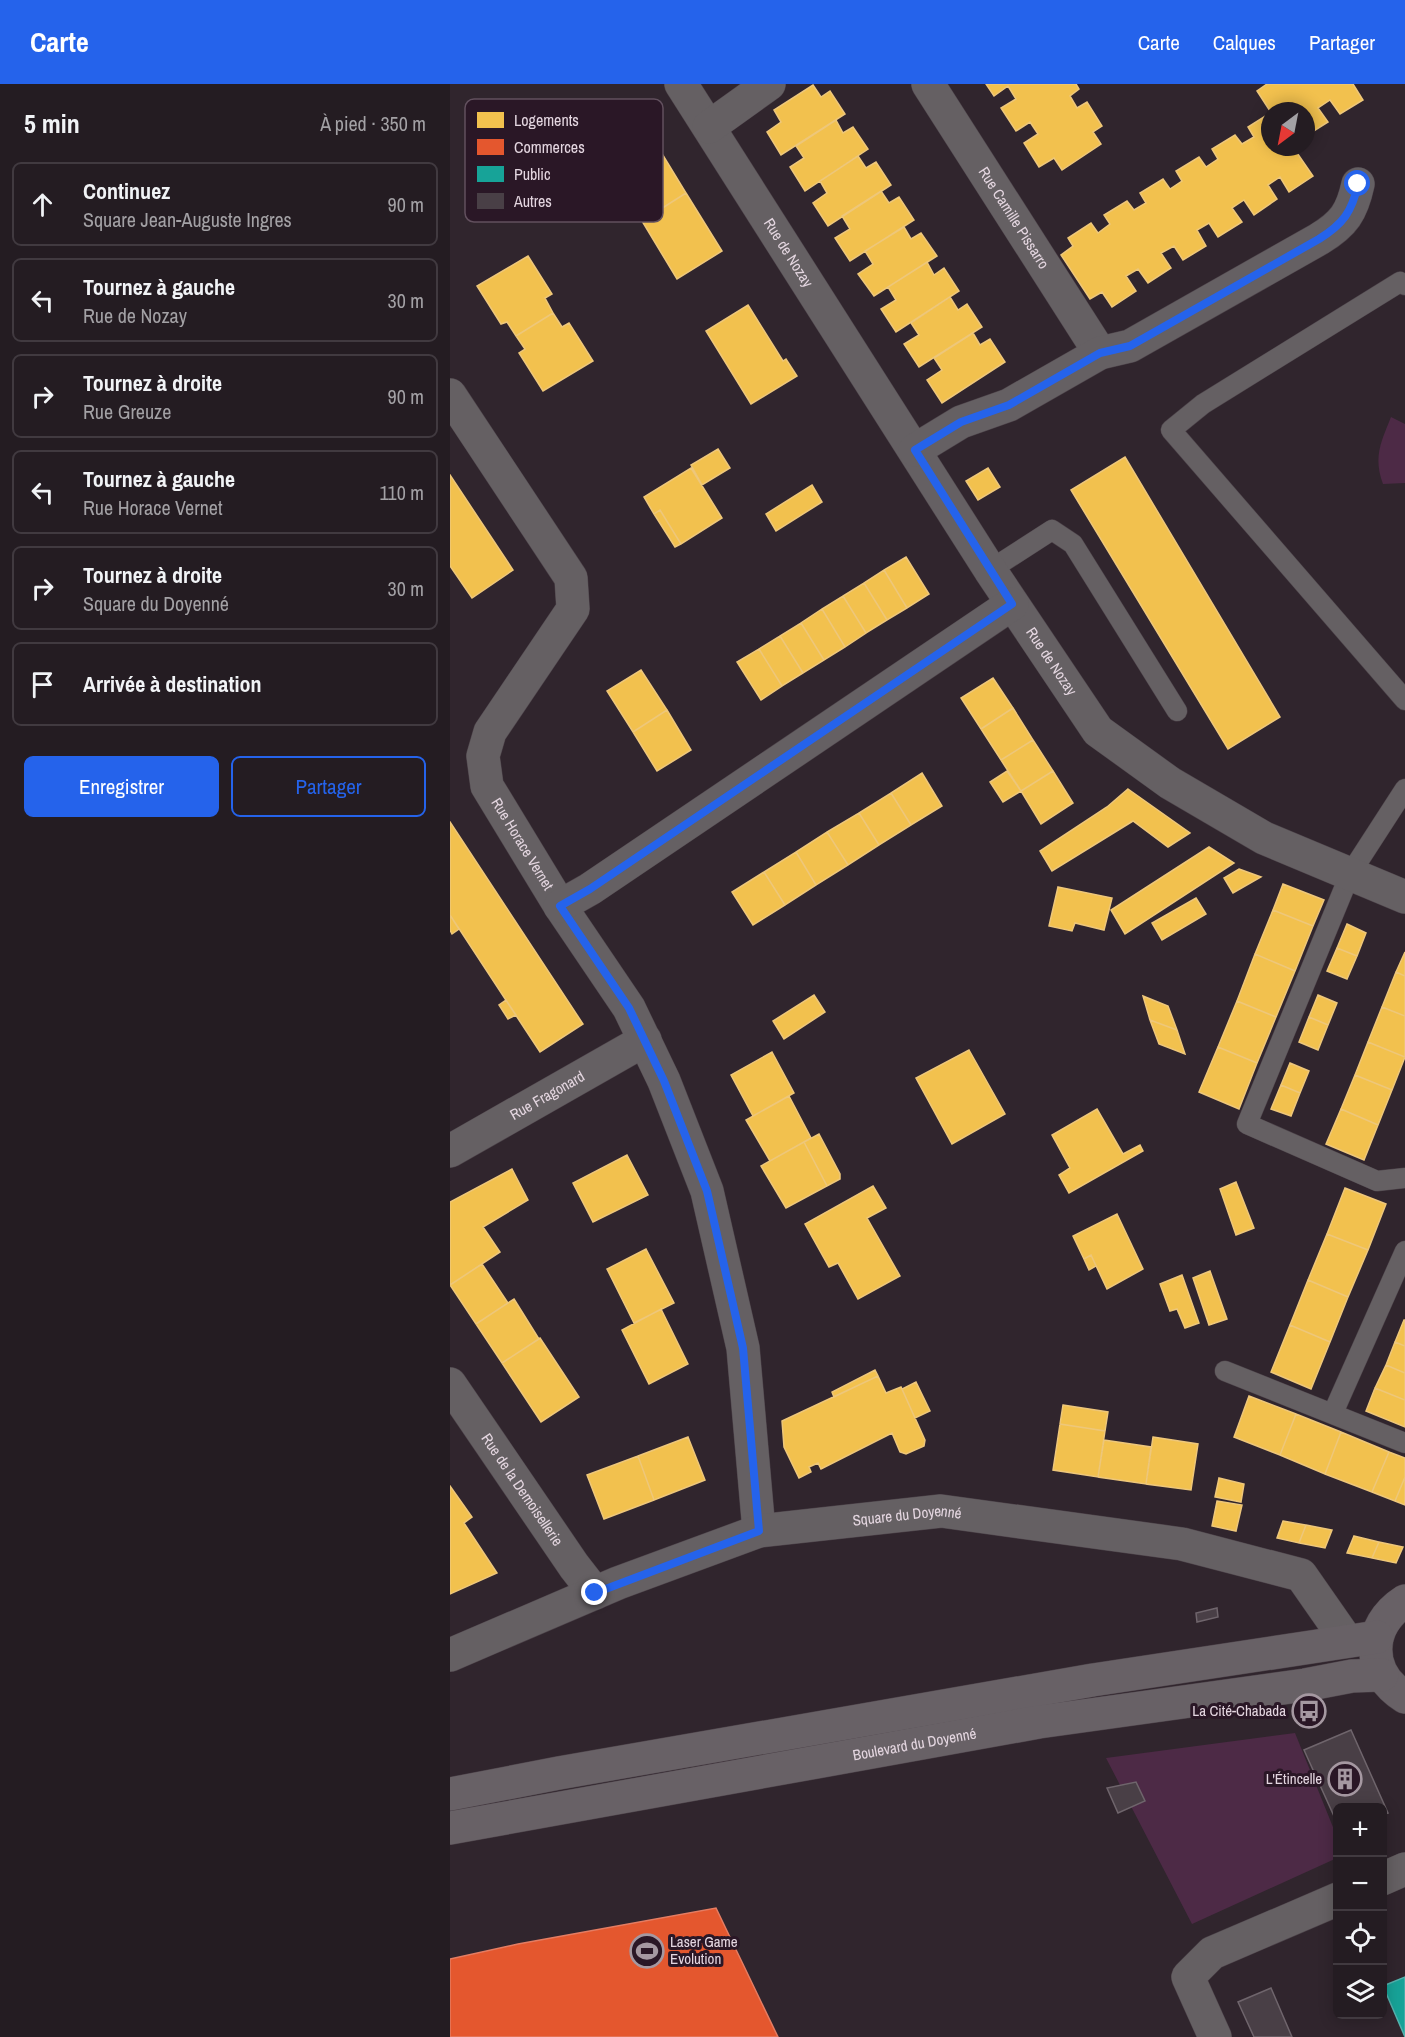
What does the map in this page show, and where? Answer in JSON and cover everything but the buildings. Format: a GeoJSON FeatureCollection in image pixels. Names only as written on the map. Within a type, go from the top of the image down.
{"type":"FeatureCollection","features":[{"type":"Feature","properties":{"kind":"main road"},"geometry":{"type":"LineString","coordinates":[[450,1794],[1081,1682],[1362,1639],[1394,1608],[1405,1601]]}},
{"type":"Feature","properties":{"kind":"main road","name":"Boulevard du Doyenné"},"geometry":{"type":"LineString","coordinates":[[1362,1639],[1376,1656],[1394,1686]]}},
{"type":"Feature","properties":{"kind":"main road","name":"Boulevard du Doyenné"},"geometry":{"type":"LineString","coordinates":[[450,1828],[1039,1722],[1305,1685],[1352,1676],[1394,1686]]}},
{"type":"Feature","properties":{"kind":"street","name":"Rue de Nozay"},"geometry":{"type":"LineString","coordinates":[[681,84],[990,570],[1098,731],[1170,783],[1264,838],[1405,897]]}},
{"type":"Feature","properties":{"kind":"street"},"geometry":{"type":"LineString","coordinates":[[709,127],[769,84]]}},
{"type":"Feature","properties":{"kind":"street","name":"Rue Camille Pissarro"},"geometry":{"type":"LineString","coordinates":[[928,84],[1100,353]]}},
{"type":"Feature","properties":{"kind":"street"},"geometry":{"type":"LineString","coordinates":[[915,450],[961,422],[1009,405],[1100,353],[1130,346],[1334,230],[1345,218],[1354,202],[1358,184]]}},
{"type":"Feature","properties":{"kind":"street","name":"Rue Horace Vernet"},"geometry":{"type":"LineString","coordinates":[[450,395],[571,578],[573,609],[490,732],[483,756],[487,786],[560,906],[629,1008],[664,1081],[707,1191],[743,1348],[759,1531]]}},
{"type":"Feature","properties":{"kind":"street"},"geometry":{"type":"LineString","coordinates":[[560,906],[590,889],[1012,604]]}},
{"type":"Feature","properties":{"kind":"street","name":"Rue Fragonard"},"geometry":{"type":"LineString","coordinates":[[450,1151],[645,1040]]}},
{"type":"Feature","properties":{"kind":"street","name":"Rue de la Demoisellerie"},"geometry":{"type":"LineString","coordinates":[[450,1384],[574,1566],[595,1593]]}},
{"type":"Feature","properties":{"kind":"street","name":"Square du Doyenné"},"geometry":{"type":"LineString","coordinates":[[450,1655],[595,1593],[759,1531],[941,1511],[1182,1544],[1301,1575],[1362,1639]]}},
{"type":"Feature","properties":{"kind":"street"},"geometry":{"type":"LineString","coordinates":[[1387,1877],[1405,1869]]}},
{"type":"Feature","properties":{"kind":"street"},"geometry":{"type":"LineString","coordinates":[[1215,2037],[1188,1977],[1212,1953],[1333,1901]]}},
{"type":"Feature","properties":{"kind":"lane"},"geometry":{"type":"LineString","coordinates":[[1405,285],[1400,282],[1203,404],[1171,430],[1405,700]]}},
{"type":"Feature","properties":{"kind":"lane"},"geometry":{"type":"LineString","coordinates":[[990,570],[1052,530],[1073,544],[1177,711]]}},
{"type":"Feature","properties":{"kind":"lane"},"geometry":{"type":"LineString","coordinates":[[1405,789],[1350,874],[1248,1124],[1377,1181],[1405,1178]]}},
{"type":"Feature","properties":{"kind":"lane"},"geometry":{"type":"LineString","coordinates":[[1333,1413],[1405,1251]]}},
{"type":"Feature","properties":{"kind":"lane"},"geometry":{"type":"LineString","coordinates":[[1225,1371],[1405,1443]]}},
{"type":"Feature","properties":{"kind":"shaded area"},"geometry":{"type":"Polygon","coordinates":[[[1391,417],[1405,424],[1405,483],[1383,484],[1378,458],[1381,442],[1391,417]]]}},
{"type":"Feature","properties":{"kind":"shaded area"},"geometry":{"type":"Polygon","coordinates":[[[1295,1733],[1333,1827],[1333,1860],[1192,1924],[1106,1758],[1295,1733]]]}},
{"type":"Feature","properties":{"kind":"place","name":"La Cité-Chabada"},"geometry":{"type":"Point","coordinates":[1309,1711]}},
{"type":"Feature","properties":{"kind":"place","name":"L'Étincelle"},"geometry":{"type":"Point","coordinates":[1345,1779]}},
{"type":"Feature","properties":{"kind":"place","name":"Laser Game Evolution"},"geometry":{"type":"Point","coordinates":[647,1951]}},
{"type":"Feature","properties":{"kind":"route"},"geometry":{"type":"LineString","coordinates":[[595,1593],[759,1531],[743,1348],[707,1191],[664,1081],[629,1008],[560,906],[590,889],[1012,604],[915,450],[961,422],[1009,405],[1100,353],[1130,346],[1334,230],[1345,218],[1354,202],[1358,184]]}}]}
